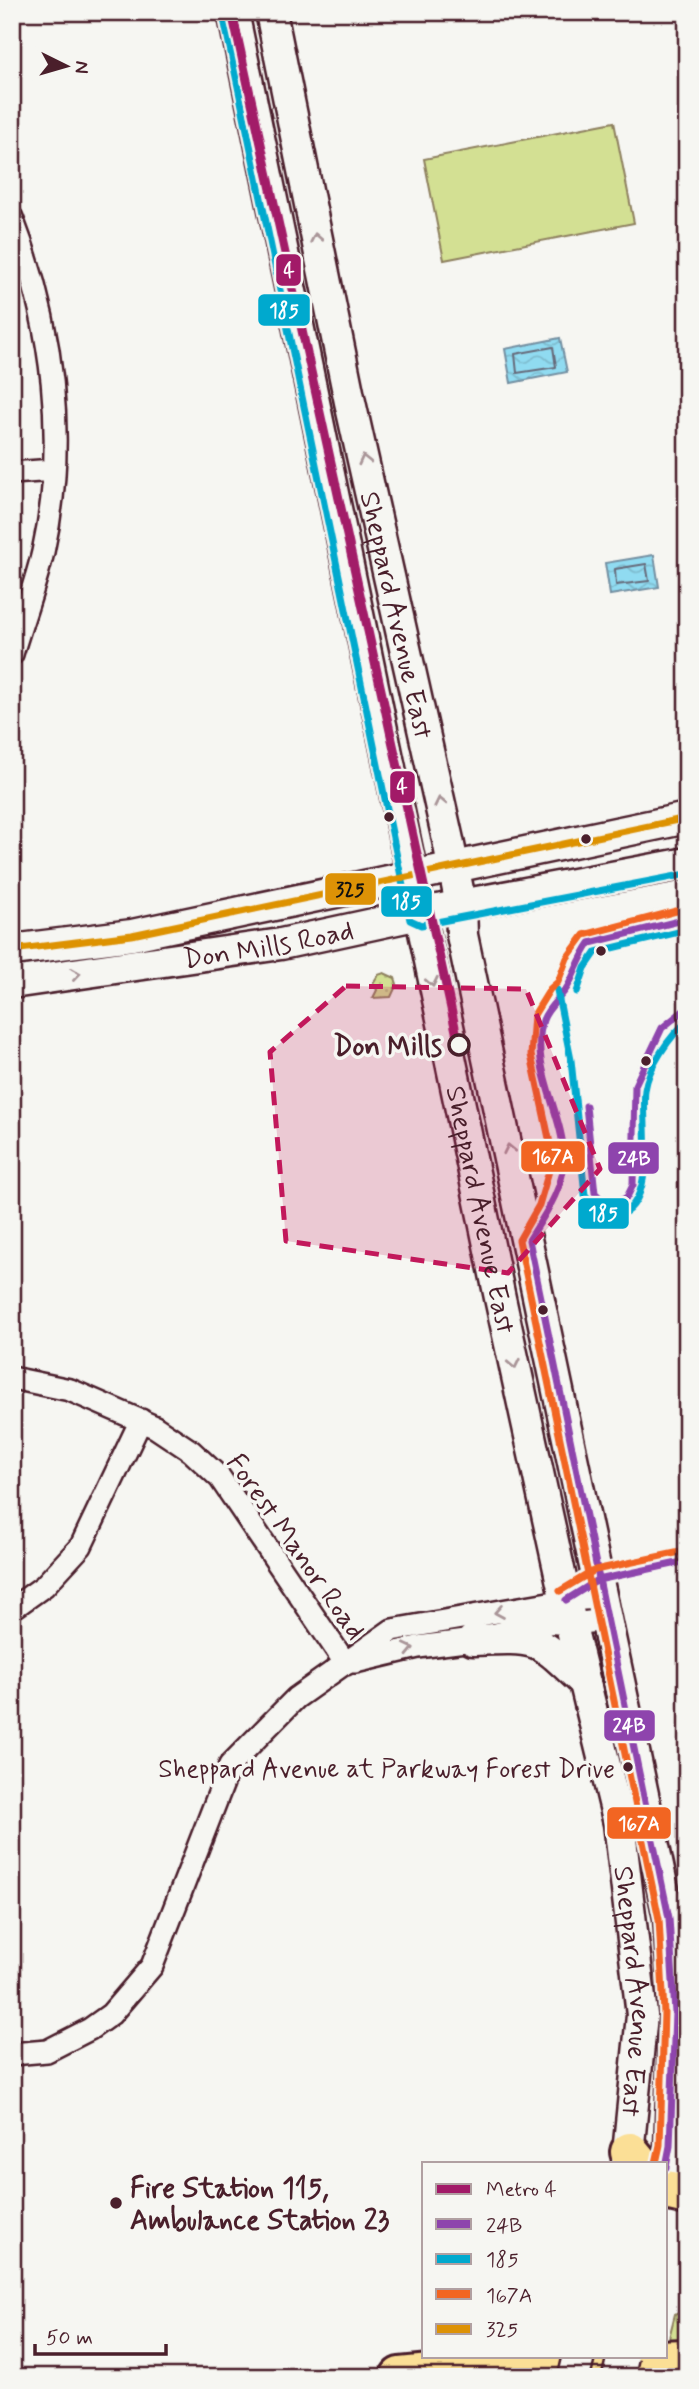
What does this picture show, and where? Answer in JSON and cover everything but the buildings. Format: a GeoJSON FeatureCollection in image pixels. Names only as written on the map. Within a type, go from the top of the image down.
{"type":"FeatureCollection","features":[{"type":"Feature","properties":{"kind":"highway"},"geometry":{"type":"LineString","coordinates":[[668,2190],[687,2195]]}},
{"type":"Feature","properties":{"kind":"highway"},"geometry":{"type":"LineString","coordinates":[[400,2377],[530,2364],[687,2359]]}},
{"type":"Feature","properties":{"kind":"highway"},"geometry":{"type":"LineString","coordinates":[[562,2377],[687,2372]]}},
{"type":"Feature","properties":{"kind":"main road","name":"Sheppard Avenue East"},"geometry":{"type":"LineString","coordinates":[[233,12],[419,915],[569,1612],[619,1823],[642,2015],[632,2159]]}},
{"type":"Feature","properties":{"kind":"main road","name":"Sheppard Avenue East"},"geometry":{"type":"LineString","coordinates":[[271,12],[350,402],[390,569],[454,869],[461,905],[462,934],[669,1918],[675,2013],[670,2146],[667,2162]]}},
{"type":"Feature","properties":{"kind":"main road","name":"Don Mills Road"},"geometry":{"type":"LineString","coordinates":[[12,950],[132,935],[687,818]]}},
{"type":"Feature","properties":{"kind":"main road","name":"Don Mills Road"},"geometry":{"type":"LineString","coordinates":[[12,983],[281,944],[461,905],[687,863]]}},
{"type":"Feature","properties":{"kind":"main road"},"geometry":{"type":"LineString","coordinates":[[474,1640],[537,1641],[552,1650],[585,1683]]}},
{"type":"Feature","properties":{"kind":"main road"},"geometry":{"type":"LineString","coordinates":[[575,2377],[579,2358]]}},
{"type":"Feature","properties":{"kind":"main road"},"geometry":{"type":"LineString","coordinates":[[618,2377],[623,2358]]}},
{"type":"Feature","properties":{"kind":"street"},"geometry":{"type":"LineString","coordinates":[[12,218],[34,283],[49,349],[54,410],[54,470],[43,552],[12,654]]}},
{"type":"Feature","properties":{"kind":"street"},"geometry":{"type":"LineString","coordinates":[[12,473],[54,470]]}},
{"type":"Feature","properties":{"kind":"street","name":"Forest Manor Road"},"geometry":{"type":"LineString","coordinates":[[12,1378],[70,1390],[141,1420],[191,1451],[220,1478],[346,1664]]}},
{"type":"Feature","properties":{"kind":"street"},"geometry":{"type":"LineString","coordinates":[[16,1606],[44,1586],[81,1546],[141,1420]]}},
{"type":"Feature","properties":{"kind":"street"},"geometry":{"type":"LineString","coordinates":[[12,2054],[47,2051],[90,2029],[111,2014],[152,1966],[230,1765],[296,1698],[392,1630],[604,1609]]}},
{"type":"Feature","properties":{"kind":"street"},"geometry":{"type":"LineString","coordinates":[[346,1664],[418,1647],[474,1640],[569,1612]]}},
{"type":"Feature","properties":{"kind":"highlighted area"},"geometry":{"type":"Polygon","coordinates":[[[346,986],[526,989],[600,1169],[508,1273],[286,1241],[270,1052],[346,986]]]}},
{"type":"Feature","properties":{"kind":"green space"},"geometry":{"type":"Polygon","coordinates":[[[614,122],[634,223],[444,260],[424,159],[614,122]]]}},
{"type":"Feature","properties":{"kind":"green space"},"geometry":{"type":"Polygon","coordinates":[[[384,973],[395,978],[397,984],[391,997],[373,998],[377,990],[373,983],[378,975],[384,973]]]}},
{"type":"Feature","properties":{"kind":"green space"},"geometry":{"type":"Polygon","coordinates":[[[687,2307],[687,2346],[668,2346],[675,2314],[687,2307]]]}},
{"type":"Feature","properties":{"kind":"water"},"geometry":{"type":"Polygon","coordinates":[[[560,338],[567,372],[511,383],[505,349],[560,338]]]}},
{"type":"Feature","properties":{"kind":"water"},"geometry":{"type":"Polygon","coordinates":[[[654,555],[659,587],[610,595],[605,563],[654,555]]]}},
{"type":"Feature","properties":{"kind":"metro line","name":"4"},"geometry":{"type":"LineString","coordinates":[[232,12],[459,1045]]}},
{"type":"Feature","properties":{"kind":"transit line","name":"185"},"geometry":{"type":"LineString","coordinates":[[223,14],[410,920],[421,925],[687,874]]}},
{"type":"Feature","properties":{"kind":"transit line","name":"325"},"geometry":{"type":"LineString","coordinates":[[12,950],[132,935],[687,818]]}},
{"type":"Feature","properties":{"kind":"transit line","name":"167A"},"geometry":{"type":"LineString","coordinates":[[656,2162],[660,2145],[664,2013],[659,1919],[519,1240],[539,1205],[553,1157],[531,1055],[534,1015],[550,989],[558,982],[567,958],[584,935],[684,909]]}},
{"type":"Feature","properties":{"kind":"transit line","name":"24B"},"geometry":{"type":"LineString","coordinates":[[667,2162],[670,2146],[675,2013],[669,1918],[529,1240],[557,1190],[564,1157],[540,1054],[540,1037],[545,1015],[568,986],[590,943],[687,919]]}},
{"type":"Feature","properties":{"kind":"transit line","name":"185"},"geometry":{"type":"LineString","coordinates":[[577,992],[585,968],[596,952],[687,930]]}},
{"type":"Feature","properties":{"kind":"transit line","name":"185"},"geometry":{"type":"LineString","coordinates":[[557,990],[571,1060],[585,1195],[607,1217],[624,1213],[635,1202],[642,1186],[647,1081],[661,1053],[687,1022]]}},
{"type":"Feature","properties":{"kind":"transit line","name":"24B"},"geometry":{"type":"LineString","coordinates":[[586,1106],[595,1193],[610,1207],[627,1197],[633,1185],[635,1085],[662,1028],[687,1008]]}},
{"type":"Feature","properties":{"kind":"transit line","name":"24B"},"geometry":{"type":"LineString","coordinates":[[687,1066],[683,1075],[687,1139]]}},
{"type":"Feature","properties":{"kind":"transit line","name":"167A"},"geometry":{"type":"LineString","coordinates":[[560,1591],[595,1570],[685,1551]]}},
{"type":"Feature","properties":{"kind":"transit line","name":"24B"},"geometry":{"type":"LineString","coordinates":[[566,1600],[598,1580],[687,1561]]}},
{"type":"Feature","properties":{"kind":"place","name":"Don Mills"},"geometry":{"type":"Point","coordinates":[459,1045]}},
{"type":"Feature","properties":{"kind":"place","name":"Sheppard Avenue at Parkway Forest Drive"},"geometry":{"type":"Point","coordinates":[628,1767]}},
{"type":"Feature","properties":{"kind":"place","name":"Fire Station 115, Ambulance Station 23"},"geometry":{"type":"Point","coordinates":[116,2203]}}]}
